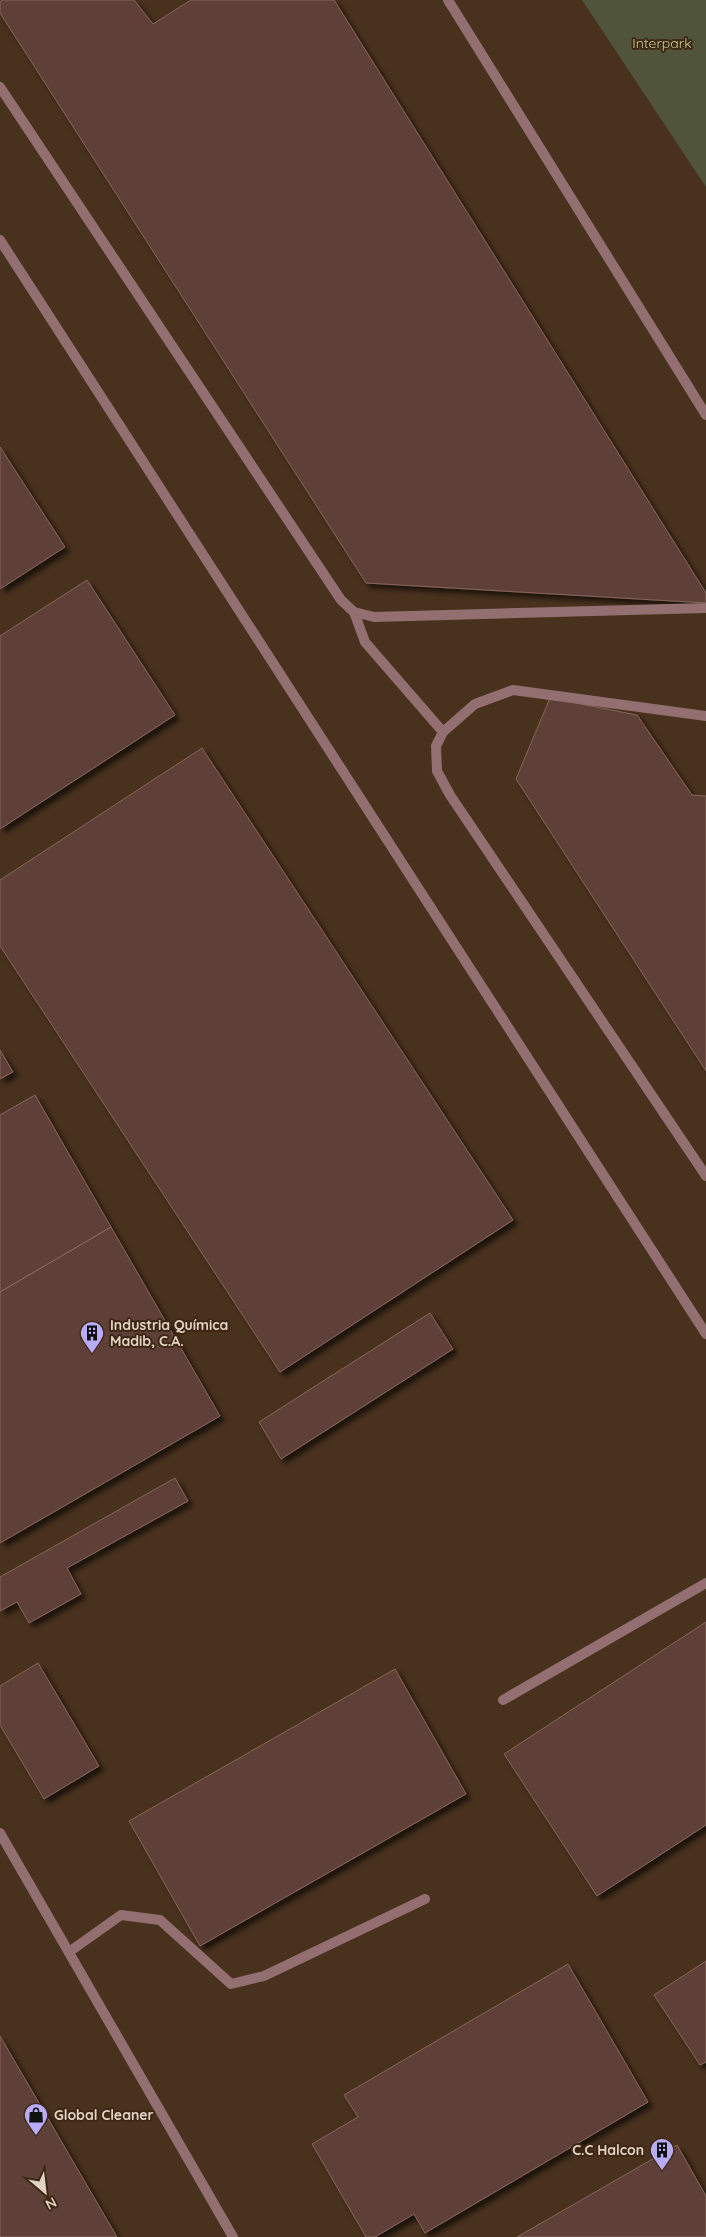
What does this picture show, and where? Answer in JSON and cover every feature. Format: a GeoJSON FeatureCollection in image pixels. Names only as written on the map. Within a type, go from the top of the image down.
{"type":"FeatureCollection","features":[{"type":"Feature","properties":{"kind":"street"},"geometry":{"type":"LineString","coordinates":[[448,0],[706,415]]}},
{"type":"Feature","properties":{"kind":"street"},"geometry":{"type":"LineString","coordinates":[[0,87],[341,600],[354,612],[365,642],[444,732]]}},
{"type":"Feature","properties":{"kind":"street"},"geometry":{"type":"LineString","coordinates":[[0,240],[706,1334]]}},
{"type":"Feature","properties":{"kind":"street"},"geometry":{"type":"LineString","coordinates":[[354,612],[374,617],[706,608]]}},
{"type":"Feature","properties":{"kind":"street"},"geometry":{"type":"LineString","coordinates":[[706,716],[513,690],[475,704],[444,732],[436,746],[438,771],[450,795],[706,1176]]}},
{"type":"Feature","properties":{"kind":"street"},"geometry":{"type":"LineString","coordinates":[[503,1700],[706,1583]]}},
{"type":"Feature","properties":{"kind":"street"},"geometry":{"type":"LineString","coordinates":[[0,1833],[233,2237]]}},
{"type":"Feature","properties":{"kind":"street"},"geometry":{"type":"LineString","coordinates":[[70,1952],[121,1915],[160,1920],[231,1984],[264,1976],[425,1899]]}},
{"type":"Feature","properties":{"kind":"green space","name":"Interpark"},"geometry":{"type":"Polygon","coordinates":[[[582,0],[706,0],[706,187],[582,0]]]}},
{"type":"Feature","properties":{"kind":"building"},"geometry":{"type":"Polygon","coordinates":[[[2,0],[134,0],[153,24],[191,0],[334,0],[706,593],[706,603],[366,583],[0,13],[0,2],[2,0]]]}},
{"type":"Feature","properties":{"kind":"building"},"geometry":{"type":"Polygon","coordinates":[[[0,447],[65,547],[0,589],[0,447]]]}},
{"type":"Feature","properties":{"kind":"building"},"geometry":{"type":"Polygon","coordinates":[[[87,580],[175,715],[0,829],[0,636],[87,580]]]}},
{"type":"Feature","properties":{"kind":"building"},"geometry":{"type":"Polygon","coordinates":[[[550,698],[637,715],[692,795],[706,796],[706,1071],[516,779],[550,698]]]}},
{"type":"Feature","properties":{"kind":"building"},"geometry":{"type":"Polygon","coordinates":[[[202,748],[513,1220],[280,1372],[0,946],[0,880],[202,748]]]}},
{"type":"Feature","properties":{"kind":"building"},"geometry":{"type":"Polygon","coordinates":[[[0,1050],[13,1072],[0,1079],[0,1050]]]}},
{"type":"Feature","properties":{"kind":"building"},"geometry":{"type":"Polygon","coordinates":[[[35,1095],[111,1227],[0,1292],[0,1115],[35,1095]]]}},
{"type":"Feature","properties":{"kind":"building","name":"Industria Química Madib, C.A."},"geometry":{"type":"Polygon","coordinates":[[[111,1227],[220,1416],[0,1543],[0,1292],[111,1227]]]}},
{"type":"Feature","properties":{"kind":"building"},"geometry":{"type":"Polygon","coordinates":[[[430,1313],[453,1349],[281,1459],[259,1422],[430,1313]]]}},
{"type":"Feature","properties":{"kind":"building"},"geometry":{"type":"Polygon","coordinates":[[[175,1478],[188,1501],[67,1568],[81,1594],[29,1623],[17,1602],[0,1611],[0,1577],[175,1478]]]}},
{"type":"Feature","properties":{"kind":"building"},"geometry":{"type":"Polygon","coordinates":[[[706,1622],[706,1825],[597,1896],[504,1754],[706,1622]]]}},
{"type":"Feature","properties":{"kind":"building"},"geometry":{"type":"Polygon","coordinates":[[[38,1663],[99,1766],[44,1799],[0,1725],[0,1686],[38,1663]]]}},
{"type":"Feature","properties":{"kind":"building"},"geometry":{"type":"Polygon","coordinates":[[[395,1669],[466,1794],[200,1946],[129,1821],[395,1669]]]}},
{"type":"Feature","properties":{"kind":"building"},"geometry":{"type":"Polygon","coordinates":[[[706,1961],[706,2062],[700,2065],[654,1995],[706,1961]]]}},
{"type":"Feature","properties":{"kind":"building"},"geometry":{"type":"Polygon","coordinates":[[[568,1964],[648,2102],[425,2233],[414,2214],[375,2237],[366,2237],[312,2144],[358,2117],[344,2095],[568,1964]]]}},
{"type":"Feature","properties":{"kind":"building"},"geometry":{"type":"Polygon","coordinates":[[[0,2036],[117,2237],[0,2237],[0,2036]]]}},
{"type":"Feature","properties":{"kind":"building","name":"C.C Halcon"},"geometry":{"type":"Polygon","coordinates":[[[677,2145],[706,2196],[706,2237],[517,2237],[677,2145]]]}},
{"type":"Feature","properties":{"kind":"place","name":"Industria Química Madib, C.A."},"geometry":{"type":"Point","coordinates":[92,1354]}},
{"type":"Feature","properties":{"kind":"place","name":"Global Cleaner"},"geometry":{"type":"Point","coordinates":[36,2136]}},
{"type":"Feature","properties":{"kind":"place","name":"C.C Halcon"},"geometry":{"type":"Point","coordinates":[662,2171]}}]}
